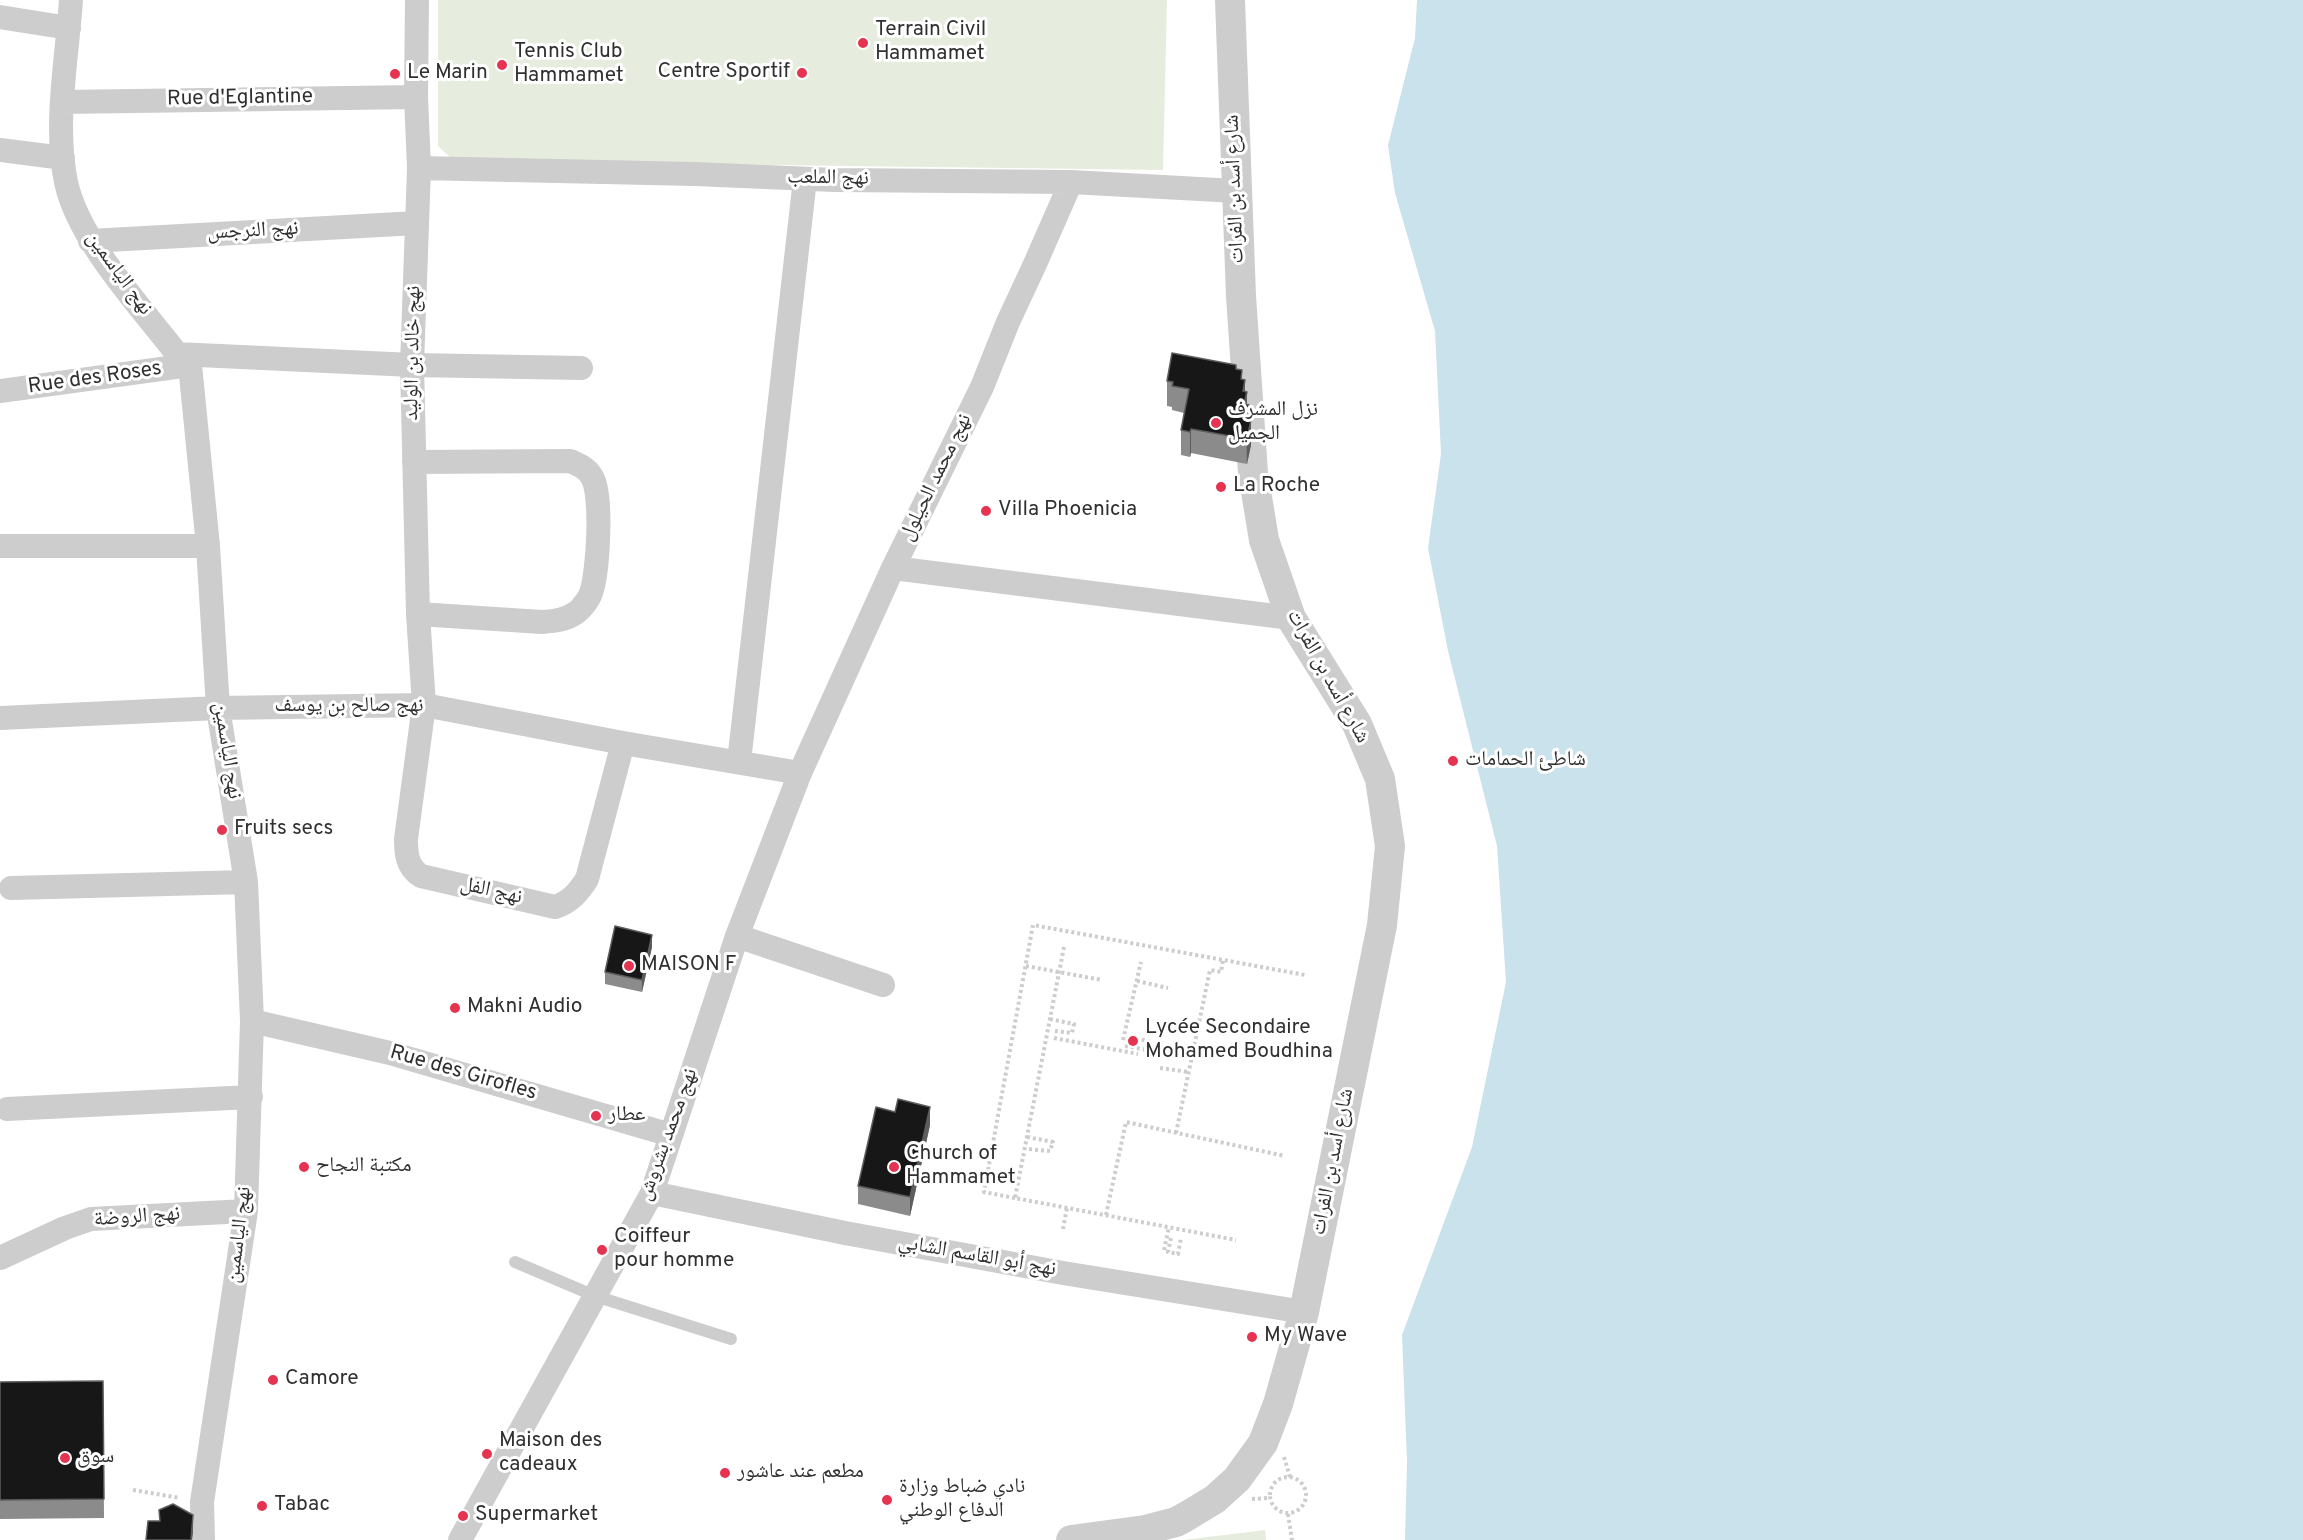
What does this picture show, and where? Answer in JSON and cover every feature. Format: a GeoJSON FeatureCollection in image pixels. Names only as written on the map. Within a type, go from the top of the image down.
{"type":"FeatureCollection","features":[{"type":"Feature","properties":{"kind":"street","name":"نهج الياسمين"},"geometry":{"type":"LineString","coordinates":[[71,0],[63,102],[63,158],[66,183],[90,241],[183,360],[208,546],[218,708],[246,882],[252,1021],[246,1211],[202,1502],[203,1540]]}},
{"type":"Feature","properties":{"kind":"street","name":"نهج خالد بن الوليد"},"geometry":{"type":"LineString","coordinates":[[417,0],[416,97],[419,168],[412,365],[418,614],[424,705]]}},
{"type":"Feature","properties":{"kind":"street","name":"شارع أسد بن الفرات"},"geometry":{"type":"LineString","coordinates":[[1071,1540],[1145,1530],[1176,1522],[1215,1499],[1237,1479],[1248,1467],[1268,1432],[1304,1312],[1382,924],[1390,846],[1380,779],[1357,724],[1291,618],[1264,540],[1253,473],[1240,296],[1230,0]]}},
{"type":"Feature","properties":{"kind":"street"},"geometry":{"type":"LineString","coordinates":[[0,17],[69,28]]}},
{"type":"Feature","properties":{"kind":"street","name":"Rue d'Eglantine"},"geometry":{"type":"LineString","coordinates":[[63,102],[416,97]]}},
{"type":"Feature","properties":{"kind":"street"},"geometry":{"type":"LineString","coordinates":[[0,150],[63,158]]}},
{"type":"Feature","properties":{"kind":"street","name":"نهج الملعب"},"geometry":{"type":"LineString","coordinates":[[419,168],[695,174],[805,179],[1071,182],[1236,190]]}},
{"type":"Feature","properties":{"kind":"street"},"geometry":{"type":"LineString","coordinates":[[739,762],[805,179]]}},
{"type":"Feature","properties":{"kind":"street","name":"نهج محمد الحيلول"},"geometry":{"type":"LineString","coordinates":[[800,773],[893,568],[982,387],[1008,322],[1071,182]]}},
{"type":"Feature","properties":{"kind":"street","name":"نهج النرجس"},"geometry":{"type":"LineString","coordinates":[[90,241],[417,222]]}},
{"type":"Feature","properties":{"kind":"street","name":"Rue des Roses"},"geometry":{"type":"LineString","coordinates":[[0,391],[183,360],[581,368]]}},
{"type":"Feature","properties":{"kind":"street"},"geometry":{"type":"LineString","coordinates":[[414,462],[570,461],[583,467],[592,478],[598,491],[599,505],[595,578],[590,596],[578,612],[560,621],[542,622],[418,614]]}},
{"type":"Feature","properties":{"kind":"street"},"geometry":{"type":"LineString","coordinates":[[0,546],[208,546]]}},
{"type":"Feature","properties":{"kind":"street"},"geometry":{"type":"LineString","coordinates":[[893,568],[1291,618]]}},
{"type":"Feature","properties":{"kind":"street","name":"نهج صالح بن يوسف"},"geometry":{"type":"LineString","coordinates":[[0,718],[218,708],[424,705],[624,743],[800,773]]}},
{"type":"Feature","properties":{"kind":"street","name":"نهج الفل"},"geometry":{"type":"LineString","coordinates":[[424,705],[406,839],[406,852],[413,871],[421,876],[555,907],[566,903],[581,889],[587,879],[624,743]]}},
{"type":"Feature","properties":{"kind":"street","name":"نهج محمد بشروش"},"geometry":{"type":"LineString","coordinates":[[460,1540],[652,1193],[737,936],[800,773]]}},
{"type":"Feature","properties":{"kind":"street"},"geometry":{"type":"LineString","coordinates":[[11,888],[246,882]]}},
{"type":"Feature","properties":{"kind":"street"},"geometry":{"type":"LineString","coordinates":[[737,936],[884,985]]}},
{"type":"Feature","properties":{"kind":"street","name":"Rue des Girofles"},"geometry":{"type":"LineString","coordinates":[[252,1021],[390,1053],[671,1135]]}},
{"type":"Feature","properties":{"kind":"street"},"geometry":{"type":"LineString","coordinates":[[7,1109],[251,1097]]}},
{"type":"Feature","properties":{"kind":"street","name":"نهج أبو القاسم الشابي"},"geometry":{"type":"LineString","coordinates":[[652,1193],[845,1233],[1063,1273],[1304,1312]]}},
{"type":"Feature","properties":{"kind":"street","name":"نهج الروضة"},"geometry":{"type":"LineString","coordinates":[[0,1258],[65,1228],[91,1220],[246,1211]]}},
{"type":"Feature","properties":{"kind":"lane"},"geometry":{"type":"LineString","coordinates":[[515,1262],[595,1296],[731,1339]]}},
{"type":"Feature","properties":{"kind":"path"},"geometry":{"type":"LineString","coordinates":[[1236,1240],[984,1192],[1033,925],[1305,975]]}},
{"type":"Feature","properties":{"kind":"path"},"geometry":{"type":"LineString","coordinates":[[1015,1198],[1064,947]]}},
{"type":"Feature","properties":{"kind":"path"},"geometry":{"type":"LineString","coordinates":[[1176,1133],[1210,970],[1221,972],[1223,960]]}},
{"type":"Feature","properties":{"kind":"path"},"geometry":{"type":"LineString","coordinates":[[1124,1040],[1141,962]]}},
{"type":"Feature","properties":{"kind":"path"},"geometry":{"type":"LineString","coordinates":[[1026,966],[1102,980]]}},
{"type":"Feature","properties":{"kind":"path"},"geometry":{"type":"LineString","coordinates":[[1137,981],[1168,988]]}},
{"type":"Feature","properties":{"kind":"path"},"geometry":{"type":"LineString","coordinates":[[1050,1019],[1074,1024],[1072,1033],[1054,1031]]}},
{"type":"Feature","properties":{"kind":"path"},"geometry":{"type":"LineString","coordinates":[[1054,1038],[1138,1054]]}},
{"type":"Feature","properties":{"kind":"path"},"geometry":{"type":"LineString","coordinates":[[1125,1046],[1148,1050],[1149,1041],[1131,1038]]}},
{"type":"Feature","properties":{"kind":"path"},"geometry":{"type":"LineString","coordinates":[[1160,1068],[1189,1072]]}},
{"type":"Feature","properties":{"kind":"path"},"geometry":{"type":"LineString","coordinates":[[1106,1215],[1126,1122],[1285,1156]]}},
{"type":"Feature","properties":{"kind":"path"},"geometry":{"type":"LineString","coordinates":[[1027,1137],[1053,1142],[1050,1151],[1028,1149]]}},
{"type":"Feature","properties":{"kind":"path"},"geometry":{"type":"LineString","coordinates":[[1063,1229],[1067,1208]]}},
{"type":"Feature","properties":{"kind":"path"},"geometry":{"type":"LineString","coordinates":[[1164,1250],[1169,1227]]}},
{"type":"Feature","properties":{"kind":"path"},"geometry":{"type":"LineString","coordinates":[[1171,1238],[1168,1252],[1178,1254],[1181,1238]]}},
{"type":"Feature","properties":{"kind":"path"},"geometry":{"type":"LineString","coordinates":[[1290,1477],[1299,1479],[1306,1487],[1306,1497],[1304,1504],[1297,1512],[1288,1514],[1271,1504],[1269,1498],[1275,1482],[1290,1477]]}},
{"type":"Feature","properties":{"kind":"path"},"geometry":{"type":"LineString","coordinates":[[134,1490],[202,1502]]}},
{"type":"Feature","properties":{"kind":"path"},"geometry":{"type":"LineString","coordinates":[[1288,1514],[1292,1540]]}},
{"type":"Feature","properties":{"kind":"green space","name":"Centre Sportif"},"geometry":{"type":"Polygon","coordinates":[[[438,0],[1167,0],[1163,170],[454,161],[438,146],[438,0]]]}},
{"type":"Feature","properties":{"kind":"green space"},"geometry":{"type":"Polygon","coordinates":[[[1265,1530],[1266,1540],[1183,1540],[1265,1530]]]}},
{"type":"Feature","properties":{"kind":"water"},"geometry":{"type":"Polygon","coordinates":[[[1417,0],[2303,0],[2303,1540],[1405,1540],[1407,1462],[1402,1335],[1472,1147],[1506,982],[1497,846],[1448,651],[1428,548],[1441,454],[1435,331],[1395,193],[1388,145],[1415,38],[1417,0]]]}},
{"type":"Feature","properties":{"kind":"building"},"geometry":{"type":"Polygon","coordinates":[[[1172,353],[1236,365],[1236,369],[1242,370],[1241,379],[1245,380],[1243,391],[1247,392],[1244,404],[1249,405],[1246,420],[1251,420],[1247,439],[1191,429],[1190,432],[1181,430],[1189,389],[1172,386],[1173,382],[1167,381],[1172,353]]]}},
{"type":"Feature","properties":{"kind":"building","name":"MAISON F"},"geometry":{"type":"Polygon","coordinates":[[[615,926],[652,935],[642,980],[605,972],[615,926]]]}},
{"type":"Feature","properties":{"kind":"building","name":"Church of Hammamet"},"geometry":{"type":"Polygon","coordinates":[[[898,1099],[930,1107],[910,1197],[858,1186],[876,1107],[895,1112],[898,1099]]]}},
{"type":"Feature","properties":{"kind":"building"},"geometry":{"type":"Polygon","coordinates":[[[103,1381],[104,1499],[0,1500],[0,1382],[103,1381]]]}},
{"type":"Feature","properties":{"kind":"building"},"geometry":{"type":"Polygon","coordinates":[[[173,1504],[193,1515],[191,1540],[146,1540],[148,1521],[160,1521],[159,1510],[173,1504]]]}},
{"type":"Feature","properties":{"kind":"place","name":"Terrain Civil Hammamet"},"geometry":{"type":"Point","coordinates":[863,43]}},
{"type":"Feature","properties":{"kind":"place","name":"Tennis Club Hammamet"},"geometry":{"type":"Point","coordinates":[502,65]}},
{"type":"Feature","properties":{"kind":"place","name":"Centre Sportif"},"geometry":{"type":"Point","coordinates":[802,73]}},
{"type":"Feature","properties":{"kind":"place","name":"Le Marin"},"geometry":{"type":"Point","coordinates":[395,74]}},
{"type":"Feature","properties":{"kind":"place","name":"نزل المشرف الجميل"},"geometry":{"type":"Point","coordinates":[1216,423]}},
{"type":"Feature","properties":{"kind":"place","name":"La Roche"},"geometry":{"type":"Point","coordinates":[1221,487]}},
{"type":"Feature","properties":{"kind":"place","name":"Villa Phoenicia"},"geometry":{"type":"Point","coordinates":[986,511]}},
{"type":"Feature","properties":{"kind":"place","name":"شاطئ الحمامات"},"geometry":{"type":"Point","coordinates":[1453,761]}},
{"type":"Feature","properties":{"kind":"place","name":"Fruits secs"},"geometry":{"type":"Point","coordinates":[222,830]}},
{"type":"Feature","properties":{"kind":"place","name":"MAISON F"},"geometry":{"type":"Point","coordinates":[629,966]}},
{"type":"Feature","properties":{"kind":"place","name":"Makni Audio"},"geometry":{"type":"Point","coordinates":[455,1008]}},
{"type":"Feature","properties":{"kind":"place","name":"Lycée Secondaire Mohamed Boudhina"},"geometry":{"type":"Point","coordinates":[1133,1041]}},
{"type":"Feature","properties":{"kind":"place","name":"عطار"},"geometry":{"type":"Point","coordinates":[596,1116]}},
{"type":"Feature","properties":{"kind":"place","name":"مكتبة النجاح"},"geometry":{"type":"Point","coordinates":[304,1167]}},
{"type":"Feature","properties":{"kind":"place","name":"Church of Hammamet"},"geometry":{"type":"Point","coordinates":[894,1167]}},
{"type":"Feature","properties":{"kind":"place","name":"Coiffeur pour homme"},"geometry":{"type":"Point","coordinates":[602,1250]}},
{"type":"Feature","properties":{"kind":"place","name":"My Wave"},"geometry":{"type":"Point","coordinates":[1252,1337]}},
{"type":"Feature","properties":{"kind":"place","name":"Camore"},"geometry":{"type":"Point","coordinates":[273,1380]}},
{"type":"Feature","properties":{"kind":"place","name":"Maison des cadeaux"},"geometry":{"type":"Point","coordinates":[487,1454]}},
{"type":"Feature","properties":{"kind":"place","name":"سوق"},"geometry":{"type":"Point","coordinates":[65,1458]}},
{"type":"Feature","properties":{"kind":"place","name":"مطعم عند عاشور"},"geometry":{"type":"Point","coordinates":[725,1473]}},
{"type":"Feature","properties":{"kind":"place","name":"نادي ضباط وزارة الدفاع الوطني"},"geometry":{"type":"Point","coordinates":[887,1500]}},
{"type":"Feature","properties":{"kind":"place","name":"Tabac"},"geometry":{"type":"Point","coordinates":[262,1506]}},
{"type":"Feature","properties":{"kind":"place","name":"Supermarket"},"geometry":{"type":"Point","coordinates":[463,1516]}}]}
